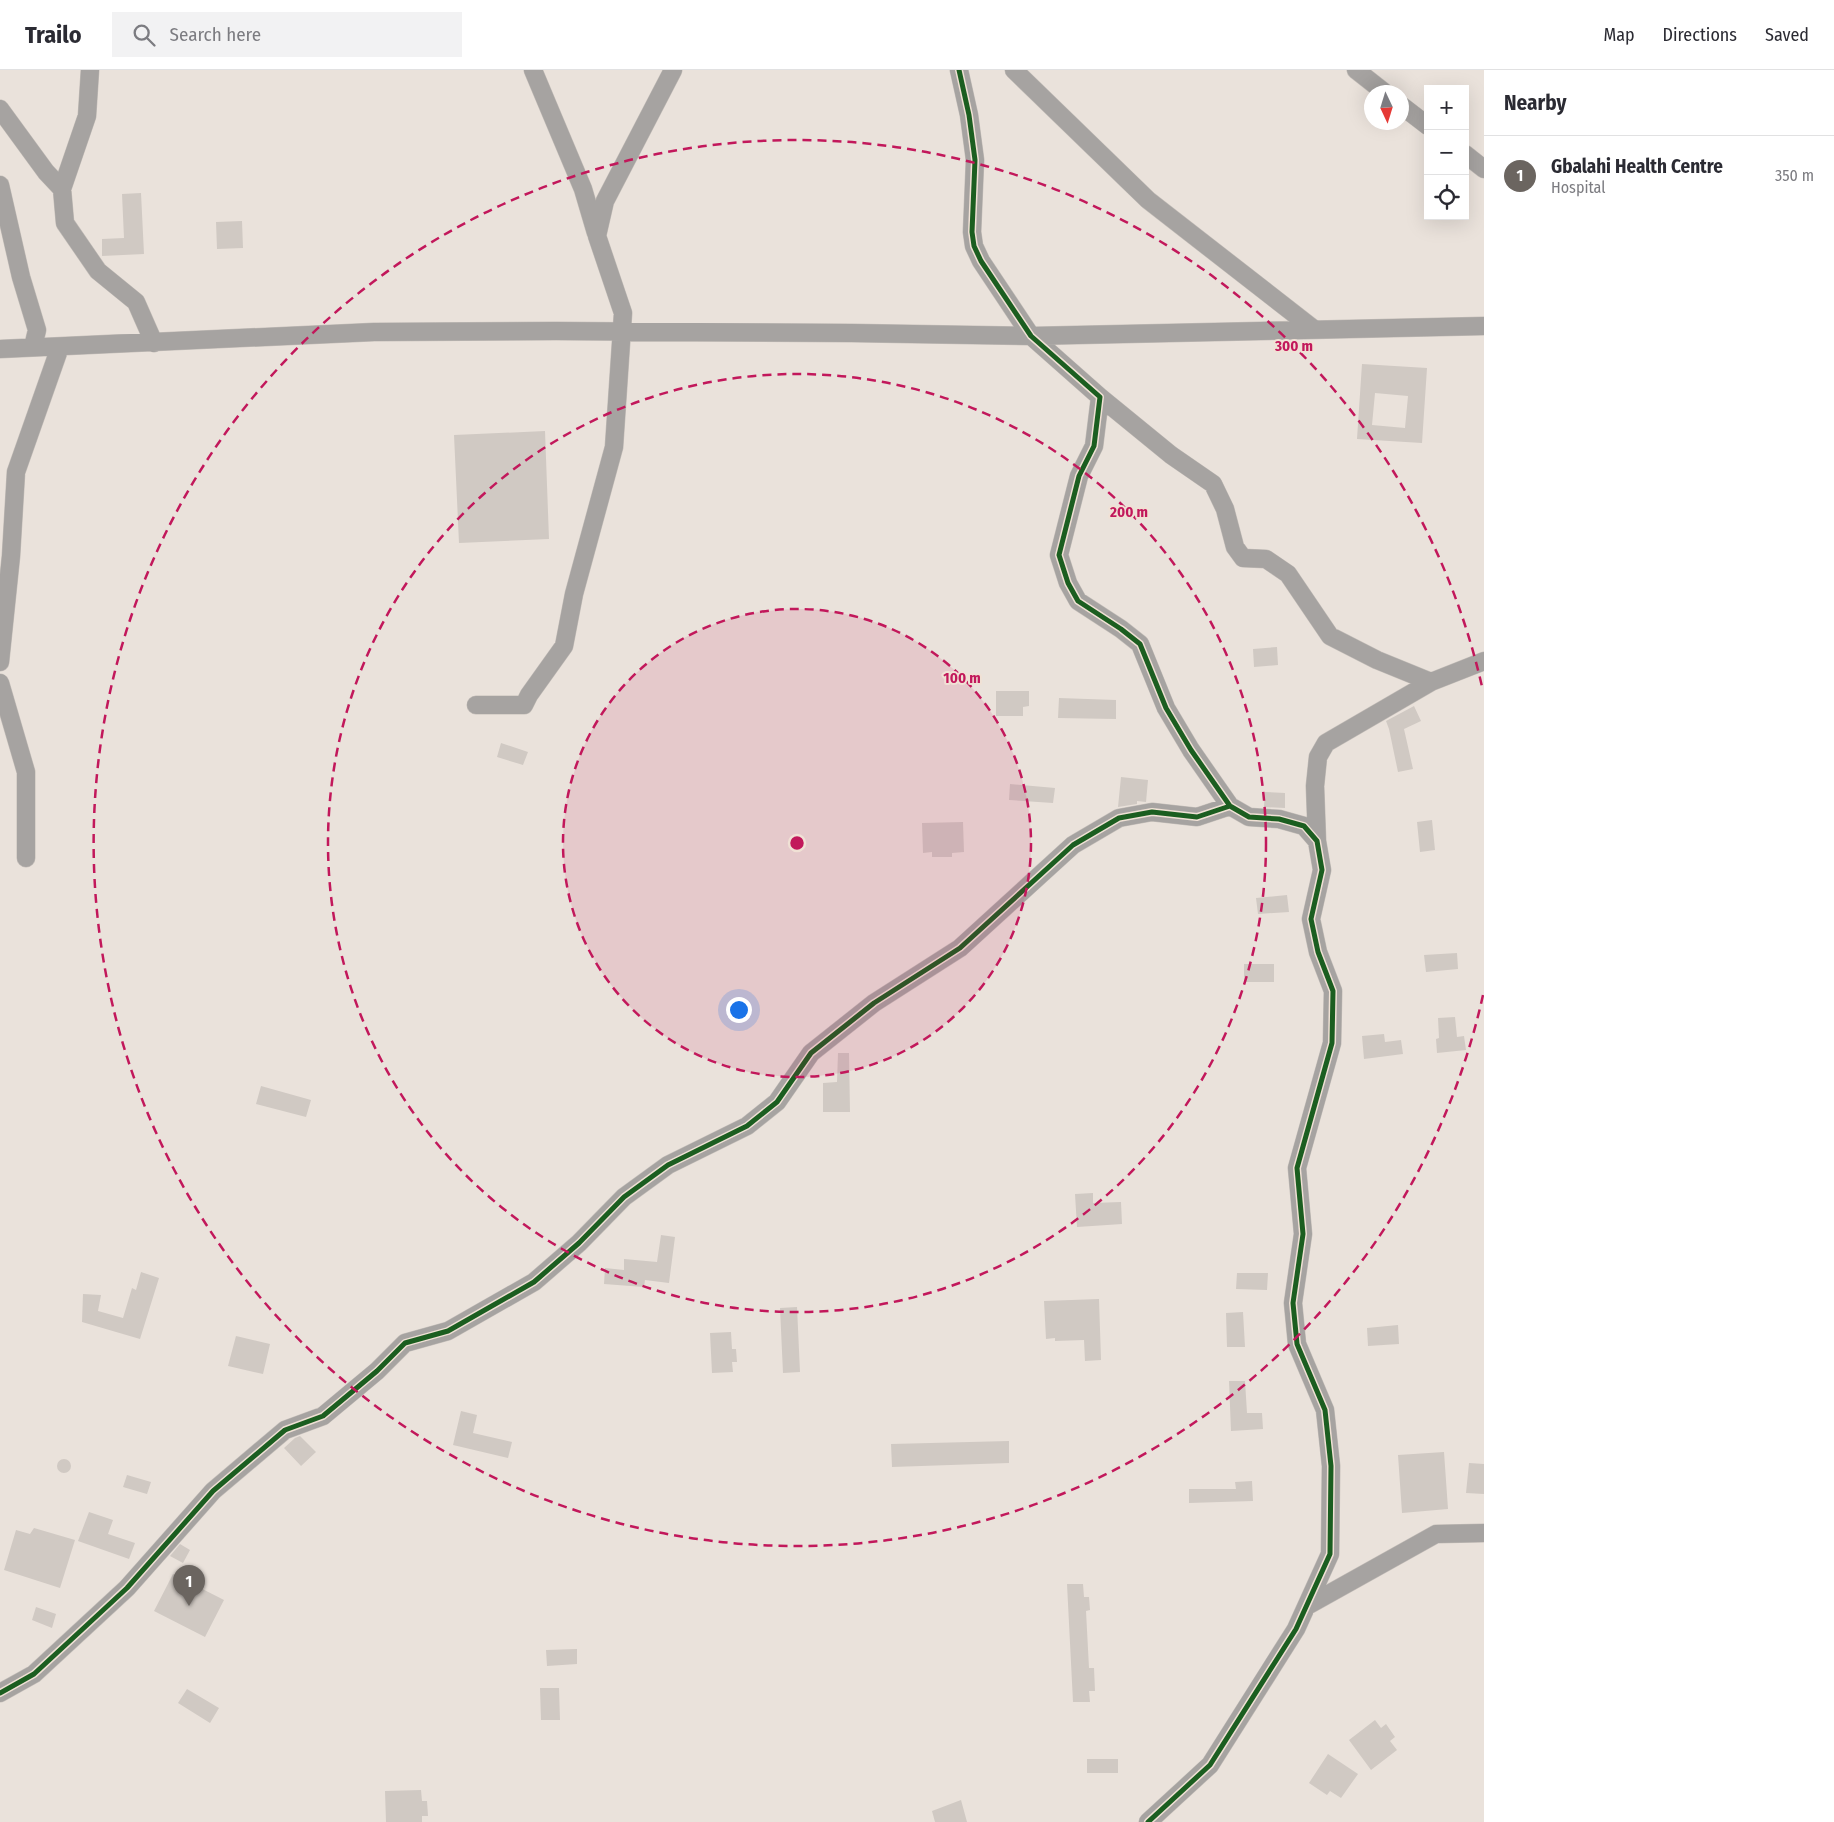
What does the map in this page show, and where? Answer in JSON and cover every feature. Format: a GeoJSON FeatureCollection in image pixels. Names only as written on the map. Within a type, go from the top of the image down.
{"type":"FeatureCollection","features":[{"type":"Feature","properties":{"kind":"street"},"geometry":{"type":"LineString","coordinates":[[90,70],[87,116],[62,189],[65,223],[98,271],[136,302],[154,343]]}},
{"type":"Feature","properties":{"kind":"street"},"geometry":{"type":"LineString","coordinates":[[476,705],[524,705],[564,646],[574,594],[614,447],[623,313],[583,188],[533,70]]}},
{"type":"Feature","properties":{"kind":"street"},"geometry":{"type":"LineString","coordinates":[[597,236],[605,201],[673,70]]}},
{"type":"Feature","properties":{"kind":"street"},"geometry":{"type":"LineString","coordinates":[[959,70],[969,115],[975,160],[972,232],[974,246],[981,261],[1031,336],[1100,397],[1171,455],[1213,484],[1225,509],[1235,547],[1243,558],[1266,559],[1288,574],[1330,636],[1377,660],[1431,682]]}},
{"type":"Feature","properties":{"kind":"street"},"geometry":{"type":"LineString","coordinates":[[1014,70],[1148,200],[1315,330]]}},
{"type":"Feature","properties":{"kind":"street"},"geometry":{"type":"LineString","coordinates":[[1356,70],[1375,85]]}},
{"type":"Feature","properties":{"kind":"street"},"geometry":{"type":"LineString","coordinates":[[0,109],[46,172],[62,189]]}},
{"type":"Feature","properties":{"kind":"street"},"geometry":{"type":"LineString","coordinates":[[1409,111],[1424,123]]}},
{"type":"Feature","properties":{"kind":"street"},"geometry":{"type":"LineString","coordinates":[[1469,157],[1484,169]]}},
{"type":"Feature","properties":{"kind":"street"},"geometry":{"type":"LineString","coordinates":[[0,185],[21,277],[37,330],[33,348]]}},
{"type":"Feature","properties":{"kind":"street"},"geometry":{"type":"LineString","coordinates":[[0,349],[374,332],[852,333],[1031,336],[1484,326]]}},
{"type":"Feature","properties":{"kind":"street"},"geometry":{"type":"LineString","coordinates":[[0,662],[6,528],[16,472],[60,347]]}},
{"type":"Feature","properties":{"kind":"street"},"geometry":{"type":"LineString","coordinates":[[1100,397],[1094,446],[1080,476],[1059,555],[1068,583],[1078,601],[1140,644],[1166,708],[1191,750],[1230,806],[1249,817],[1279,819],[1304,826],[1317,841]]}},
{"type":"Feature","properties":{"kind":"street"},"geometry":{"type":"LineString","coordinates":[[1148,1822],[1210,1765],[1296,1630],[1330,1554],[1331,1466],[1325,1410],[1296,1344],[1293,1303],[1303,1234],[1297,1168],[1332,1043],[1333,991],[1318,952],[1311,919],[1322,870],[1317,841],[1315,786],[1318,757],[1326,743],[1431,682],[1484,661]]}},
{"type":"Feature","properties":{"kind":"street"},"geometry":{"type":"LineString","coordinates":[[0,683],[26,772],[26,858]]}},
{"type":"Feature","properties":{"kind":"street"},"geometry":{"type":"LineString","coordinates":[[0,1693],[34,1674],[127,1588],[213,1491],[285,1430],[323,1416],[377,1371],[405,1343],[448,1330],[534,1282],[579,1243],[624,1197],[668,1165],[747,1126],[777,1102],[811,1053],[874,1003],[960,948],[1073,845],[1119,818],[1152,812],[1197,816],[1230,806]]}},
{"type":"Feature","properties":{"kind":"street"},"geometry":{"type":"LineString","coordinates":[[1306,1606],[1436,1534],[1484,1533]]}},
{"type":"Feature","properties":{"kind":"building"},"geometry":{"type":"Polygon","coordinates":[[[141,193],[144,254],[102,256],[102,239],[124,238],[122,194],[141,193]]]}},
{"type":"Feature","properties":{"kind":"building"},"geometry":{"type":"Polygon","coordinates":[[[242,221],[243,248],[217,249],[216,222],[242,221]]]}},
{"type":"Feature","properties":{"kind":"building"},"geometry":{"type":"Polygon","coordinates":[[[1362,364],[1427,368],[1422,443],[1357,439],[1362,364]],[[1375,393],[1372,425],[1405,428],[1408,396],[1375,393]]]}},
{"type":"Feature","properties":{"kind":"building"},"geometry":{"type":"Polygon","coordinates":[[[545,431],[549,539],[459,543],[454,435],[545,431]]]}},
{"type":"Feature","properties":{"kind":"building"},"geometry":{"type":"Polygon","coordinates":[[[1277,647],[1278,665],[1254,667],[1253,649],[1277,647]]]}},
{"type":"Feature","properties":{"kind":"building"},"geometry":{"type":"Polygon","coordinates":[[[996,691],[1029,691],[1029,706],[1023,707],[1023,716],[996,716],[996,691]]]}},
{"type":"Feature","properties":{"kind":"building"},"geometry":{"type":"Polygon","coordinates":[[[1059,698],[1116,700],[1116,719],[1058,718],[1059,698]]]}},
{"type":"Feature","properties":{"kind":"building"},"geometry":{"type":"Polygon","coordinates":[[[1414,706],[1421,721],[1404,729],[1413,769],[1398,772],[1386,721],[1414,706]]]}},
{"type":"Feature","properties":{"kind":"building"},"geometry":{"type":"Polygon","coordinates":[[[501,743],[528,752],[523,765],[497,757],[501,743]]]}},
{"type":"Feature","properties":{"kind":"building"},"geometry":{"type":"Polygon","coordinates":[[[1121,777],[1148,780],[1146,802],[1137,801],[1137,804],[1118,807],[1121,777]]]}},
{"type":"Feature","properties":{"kind":"building"},"geometry":{"type":"Polygon","coordinates":[[[1010,784],[1055,788],[1053,803],[1009,800],[1010,784]]]}},
{"type":"Feature","properties":{"kind":"building"},"geometry":{"type":"Polygon","coordinates":[[[1265,792],[1285,793],[1285,808],[1264,807],[1265,792]]]}},
{"type":"Feature","properties":{"kind":"building"},"geometry":{"type":"Polygon","coordinates":[[[1432,820],[1435,850],[1420,852],[1417,822],[1432,820]]]}},
{"type":"Feature","properties":{"kind":"building"},"geometry":{"type":"Polygon","coordinates":[[[963,822],[964,852],[952,853],[952,857],[932,857],[932,852],[923,853],[922,823],[963,822]]]}},
{"type":"Feature","properties":{"kind":"building"},"geometry":{"type":"Polygon","coordinates":[[[1287,895],[1289,912],[1258,914],[1256,898],[1287,895]]]}},
{"type":"Feature","properties":{"kind":"building"},"geometry":{"type":"Polygon","coordinates":[[[1457,953],[1458,969],[1426,972],[1424,955],[1457,953]]]}},
{"type":"Feature","properties":{"kind":"building"},"geometry":{"type":"Polygon","coordinates":[[[1244,964],[1274,964],[1274,982],[1244,982],[1244,964]]]}},
{"type":"Feature","properties":{"kind":"building"},"geometry":{"type":"Polygon","coordinates":[[[1455,1017],[1457,1037],[1464,1036],[1466,1050],[1437,1053],[1436,1039],[1439,1038],[1438,1018],[1455,1017]]]}},
{"type":"Feature","properties":{"kind":"building"},"geometry":{"type":"Polygon","coordinates":[[[1384,1034],[1385,1042],[1401,1040],[1403,1054],[1364,1059],[1362,1036],[1384,1034]]]}},
{"type":"Feature","properties":{"kind":"building"},"geometry":{"type":"Polygon","coordinates":[[[838,1053],[849,1053],[850,1112],[823,1112],[823,1083],[837,1082],[838,1053]]]}},
{"type":"Feature","properties":{"kind":"building"},"geometry":{"type":"Polygon","coordinates":[[[261,1086],[311,1100],[306,1117],[256,1104],[261,1086]]]}},
{"type":"Feature","properties":{"kind":"building"},"geometry":{"type":"Polygon","coordinates":[[[1093,1193],[1093,1203],[1121,1202],[1122,1224],[1077,1227],[1075,1194],[1093,1193]]]}},
{"type":"Feature","properties":{"kind":"building"},"geometry":{"type":"Polygon","coordinates":[[[661,1235],[675,1237],[669,1283],[645,1280],[644,1287],[604,1284],[605,1268],[624,1270],[624,1259],[657,1262],[661,1235]]]}},
{"type":"Feature","properties":{"kind":"building"},"geometry":{"type":"Polygon","coordinates":[[[141,1272],[159,1278],[140,1339],[82,1322],[83,1294],[101,1295],[98,1311],[123,1318],[132,1288],[136,1290],[141,1272]]]}},
{"type":"Feature","properties":{"kind":"building"},"geometry":{"type":"Polygon","coordinates":[[[1237,1273],[1268,1273],[1267,1290],[1236,1289],[1237,1273]]]}},
{"type":"Feature","properties":{"kind":"building"},"geometry":{"type":"Polygon","coordinates":[[[1099,1299],[1101,1360],[1085,1361],[1084,1340],[1055,1341],[1055,1338],[1046,1339],[1044,1301],[1099,1299]]]}},
{"type":"Feature","properties":{"kind":"building"},"geometry":{"type":"Polygon","coordinates":[[[797,1307],[800,1372],[783,1373],[780,1308],[797,1307]]]}},
{"type":"Feature","properties":{"kind":"building"},"geometry":{"type":"Polygon","coordinates":[[[1243,1312],[1245,1347],[1227,1347],[1226,1313],[1243,1312]]]}},
{"type":"Feature","properties":{"kind":"building"},"geometry":{"type":"Polygon","coordinates":[[[1398,1325],[1399,1344],[1368,1346],[1367,1328],[1398,1325]]]}},
{"type":"Feature","properties":{"kind":"building"},"geometry":{"type":"Polygon","coordinates":[[[731,1332],[732,1349],[736,1349],[737,1362],[732,1362],[733,1372],[712,1373],[710,1333],[731,1332]]]}},
{"type":"Feature","properties":{"kind":"building"},"geometry":{"type":"Polygon","coordinates":[[[236,1336],[270,1344],[263,1374],[228,1366],[236,1336]]]}},
{"type":"Feature","properties":{"kind":"building"},"geometry":{"type":"Polygon","coordinates":[[[1229,1381],[1245,1381],[1247,1413],[1262,1413],[1263,1429],[1231,1431],[1229,1381]]]}},
{"type":"Feature","properties":{"kind":"building"},"geometry":{"type":"Polygon","coordinates":[[[461,1411],[477,1415],[473,1433],[512,1442],[508,1458],[453,1445],[461,1411]]]}},
{"type":"Feature","properties":{"kind":"building"},"geometry":{"type":"Polygon","coordinates":[[[300,1436],[316,1452],[301,1466],[284,1448],[300,1436]]]}},
{"type":"Feature","properties":{"kind":"building"},"geometry":{"type":"Polygon","coordinates":[[[1009,1441],[1009,1463],[892,1467],[891,1444],[1009,1441]]]}},
{"type":"Feature","properties":{"kind":"building"},"geometry":{"type":"Polygon","coordinates":[[[1444,1452],[1448,1509],[1402,1513],[1398,1455],[1444,1452]]]}},
{"type":"Feature","properties":{"kind":"building"},"geometry":{"type":"Polygon","coordinates":[[[64,1459],[69,1461],[71,1466],[69,1471],[64,1473],[59,1471],[57,1466],[59,1461],[64,1459]]]}},
{"type":"Feature","properties":{"kind":"building"},"geometry":{"type":"Polygon","coordinates":[[[1469,1463],[1484,1464],[1484,1494],[1466,1493],[1469,1463]]]}},
{"type":"Feature","properties":{"kind":"building"},"geometry":{"type":"Polygon","coordinates":[[[127,1475],[151,1482],[147,1494],[123,1487],[127,1475]]]}},
{"type":"Feature","properties":{"kind":"building"},"geometry":{"type":"Polygon","coordinates":[[[1252,1481],[1253,1501],[1189,1503],[1189,1489],[1236,1489],[1235,1482],[1252,1481]]]}},
{"type":"Feature","properties":{"kind":"building"},"geometry":{"type":"Polygon","coordinates":[[[89,1512],[113,1520],[108,1534],[135,1543],[129,1559],[78,1541],[89,1512]]]}},
{"type":"Feature","properties":{"kind":"building"},"geometry":{"type":"Polygon","coordinates":[[[34,1528],[75,1540],[60,1588],[4,1570],[16,1530],[30,1534],[34,1528]]]}},
{"type":"Feature","properties":{"kind":"building"},"geometry":{"type":"Polygon","coordinates":[[[180,1544],[190,1550],[183,1563],[170,1556],[180,1544]]]}},
{"type":"Feature","properties":{"kind":"building"},"geometry":{"type":"Polygon","coordinates":[[[173,1574],[224,1600],[205,1637],[154,1611],[173,1574]]]}},
{"type":"Feature","properties":{"kind":"building"},"geometry":{"type":"Polygon","coordinates":[[[1067,1584],[1083,1584],[1084,1597],[1089,1597],[1090,1610],[1086,1611],[1089,1668],[1094,1668],[1095,1691],[1089,1691],[1090,1702],[1073,1702],[1067,1584]]]}},
{"type":"Feature","properties":{"kind":"building"},"geometry":{"type":"Polygon","coordinates":[[[36,1607],[56,1614],[52,1628],[32,1620],[36,1607]]]}},
{"type":"Feature","properties":{"kind":"building"},"geometry":{"type":"Polygon","coordinates":[[[577,1649],[577,1664],[547,1666],[546,1650],[577,1649]]]}},
{"type":"Feature","properties":{"kind":"building"},"geometry":{"type":"Polygon","coordinates":[[[540,1688],[559,1688],[560,1720],[541,1720],[540,1688]]]}},
{"type":"Feature","properties":{"kind":"building"},"geometry":{"type":"Polygon","coordinates":[[[187,1689],[219,1708],[210,1723],[178,1703],[187,1689]]]}},
{"type":"Feature","properties":{"kind":"building"},"geometry":{"type":"Polygon","coordinates":[[[1375,1720],[1381,1728],[1386,1724],[1395,1737],[1390,1741],[1397,1750],[1371,1770],[1349,1740],[1375,1720]]]}},
{"type":"Feature","properties":{"kind":"building"},"geometry":{"type":"Polygon","coordinates":[[[1328,1754],[1358,1774],[1341,1798],[1330,1791],[1327,1795],[1309,1783],[1328,1754]]]}},
{"type":"Feature","properties":{"kind":"building"},"geometry":{"type":"Polygon","coordinates":[[[1087,1759],[1118,1759],[1118,1773],[1087,1773],[1087,1759]]]}},
{"type":"Feature","properties":{"kind":"building"},"geometry":{"type":"Polygon","coordinates":[[[421,1790],[422,1801],[427,1801],[428,1816],[422,1816],[422,1822],[386,1822],[385,1791],[421,1790]]]}},
{"type":"Feature","properties":{"kind":"building"},"geometry":{"type":"Polygon","coordinates":[[[961,1800],[967,1822],[935,1822],[932,1811],[961,1800]]]}},
{"type":"Feature","properties":{"kind":"cycle path"},"geometry":{"type":"LineString","coordinates":[[959,70],[969,115],[975,160],[972,232],[974,246],[981,261],[1031,336],[1100,397],[1094,446],[1079,476],[1059,555],[1068,583],[1078,601],[1140,644],[1166,708],[1191,750],[1230,806],[1249,817],[1279,819],[1304,826],[1317,841],[1322,870],[1311,919],[1318,952],[1333,991],[1332,1043],[1297,1168],[1303,1234],[1293,1303],[1297,1344],[1325,1410],[1331,1466],[1330,1554],[1296,1629],[1210,1765],[1148,1822]]}},
{"type":"Feature","properties":{"kind":"cycle path"},"geometry":{"type":"LineString","coordinates":[[0,1693],[34,1674],[127,1588],[213,1491],[285,1430],[323,1416],[377,1371],[405,1343],[448,1331],[534,1282],[579,1243],[624,1197],[668,1165],[747,1126],[777,1102],[811,1053],[874,1003],[960,948],[1073,845],[1119,818],[1152,812],[1197,817],[1230,806]]}},
{"type":"Feature","properties":{"kind":"place","name":"Gbalahi Health Centre"},"geometry":{"type":"Point","coordinates":[189,1606]}}]}
